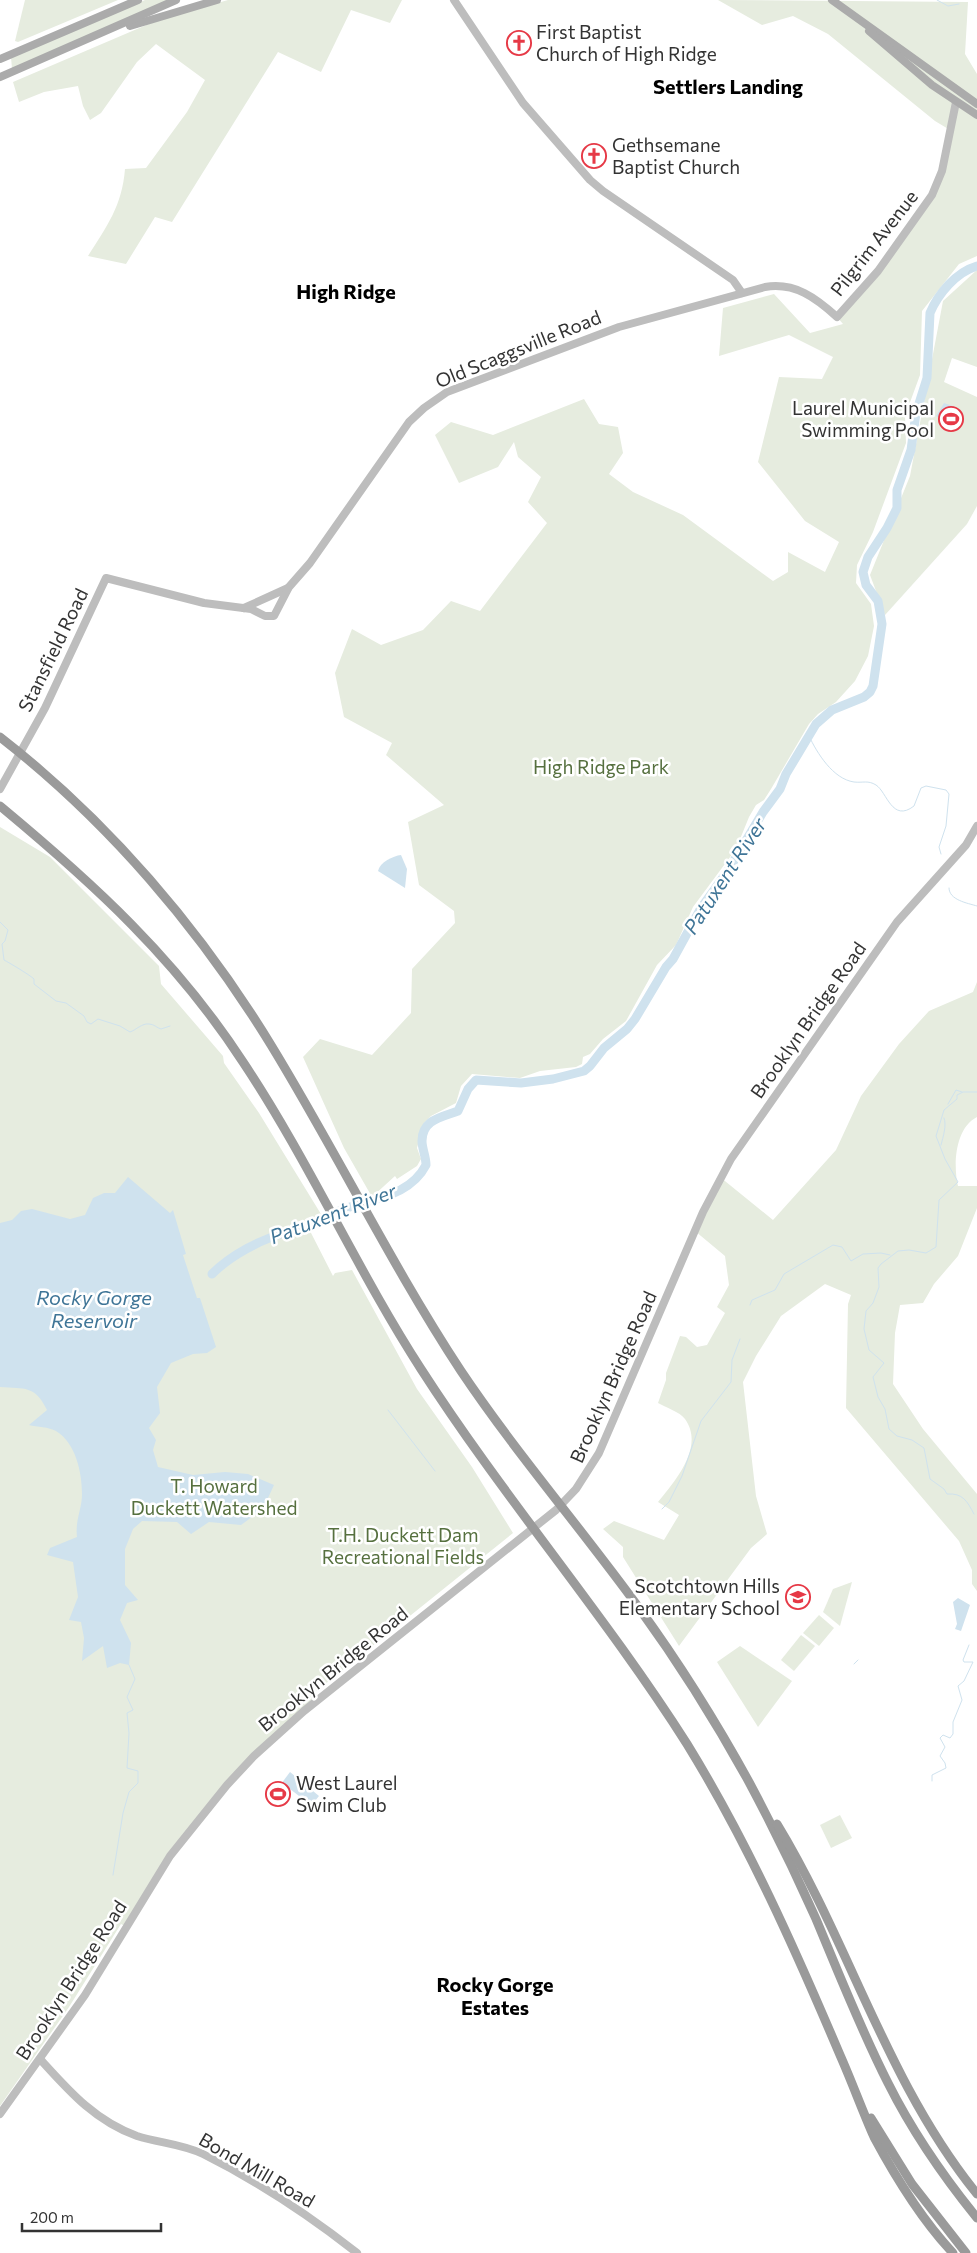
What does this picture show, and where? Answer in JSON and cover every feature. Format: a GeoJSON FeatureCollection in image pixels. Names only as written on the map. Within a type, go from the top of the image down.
{"type":"FeatureCollection","features":[{"type":"Feature","properties":{"kind":"highway"},"geometry":{"type":"LineString","coordinates":[[0,737],[31,762],[110,838],[194,934],[253,1017],[425,1314],[463,1374],[513,1444],[643,1614],[695,1690],[785,1838],[805,1875],[915,2104],[932,2132],[977,2194]]}},
{"type":"Feature","properties":{"kind":"highway"},"geometry":{"type":"LineString","coordinates":[[1,807],[81,874],[137,928],[203,1006],[244,1063],[306,1167],[417,1364],[462,1431],[641,1676],[693,1754],[766,1888],[861,2099],[894,2158],[932,2212],[966,2253]]}},
{"type":"Feature","properties":{"kind":"highway"},"geometry":{"type":"LineString","coordinates":[[744,1772],[797,1878],[888,2084],[920,2140],[977,2218]]}},
{"type":"Feature","properties":{"kind":"highway"},"geometry":{"type":"LineString","coordinates":[[885,2042],[935,2129],[977,2185]]}},
{"type":"Feature","properties":{"kind":"highway"},"geometry":{"type":"LineString","coordinates":[[842,2059],[862,2111],[887,2162],[925,2218],[953,2253]]}},
{"type":"Feature","properties":{"kind":"main road"},"geometry":{"type":"LineString","coordinates":[[80,25],[130,0]]}},
{"type":"Feature","properties":{"kind":"main road"},"geometry":{"type":"LineString","coordinates":[[0,59],[138,0]]}},
{"type":"Feature","properties":{"kind":"main road"},"geometry":{"type":"LineString","coordinates":[[0,77],[176,0]]}},
{"type":"Feature","properties":{"kind":"main road"},"geometry":{"type":"LineString","coordinates":[[88,40],[158,16],[217,0]]}},
{"type":"Feature","properties":{"kind":"main road"},"geometry":{"type":"LineString","coordinates":[[832,0],[977,104]]}},
{"type":"Feature","properties":{"kind":"main road"},"geometry":{"type":"LineString","coordinates":[[852,14],[904,63],[956,102],[977,115]]}},
{"type":"Feature","properties":{"kind":"street"},"geometry":{"type":"LineString","coordinates":[[454,0],[522,103],[590,180],[603,192],[732,280],[742,293]]}},
{"type":"Feature","properties":{"kind":"street","name":"Pilgrim Avenue"},"geometry":{"type":"LineString","coordinates":[[837,317],[878,271],[932,195],[942,171],[956,102]]}},
{"type":"Feature","properties":{"kind":"street","name":"Old Scaggsville Road"},"geometry":{"type":"LineString","coordinates":[[279,607],[289,587],[310,563],[409,422],[438,397],[599,334],[773,286],[793,288],[816,299],[837,317]]}},
{"type":"Feature","properties":{"kind":"street","name":"Stansfield Road"},"geometry":{"type":"LineString","coordinates":[[0,789],[45,708],[106,578],[204,603],[242,608]]}},
{"type":"Feature","properties":{"kind":"street","name":"Old Scaggsville Road"},"geometry":{"type":"LineString","coordinates":[[242,608],[289,587]]}},
{"type":"Feature","properties":{"kind":"street"},"geometry":{"type":"LineString","coordinates":[[242,608],[255,610],[262,614],[269,617],[274,616],[279,607],[276,599],[267,598],[259,607],[262,614]]}},
{"type":"Feature","properties":{"kind":"street","name":"Brooklyn Bridge Road"},"geometry":{"type":"LineString","coordinates":[[0,2114],[88,1989],[170,1856],[227,1785],[254,1756],[304,1711],[556,1510],[576,1489],[599,1453],[703,1212],[720,1177],[742,1142],[884,939],[910,906],[966,845],[977,826]]}},
{"type":"Feature","properties":{"kind":"street","name":"Bond Mill Road"},"geometry":{"type":"LineString","coordinates":[[40,2059],[82,2104],[103,2120],[137,2136],[176,2144],[211,2158],[290,2205],[357,2253]]}},
{"type":"Feature","properties":{"kind":"green space"},"geometry":{"type":"Polygon","coordinates":[[[25,0],[118,0],[18,42],[15,41],[25,0]]]}},
{"type":"Feature","properties":{"kind":"green space"},"geometry":{"type":"Polygon","coordinates":[[[145,0],[169,0],[12,69],[11,57],[145,0]]]}},
{"type":"Feature","properties":{"kind":"green space"},"geometry":{"type":"Polygon","coordinates":[[[228,0],[402,0],[390,23],[351,10],[321,72],[278,52],[172,222],[155,217],[126,264],[88,256],[117,205],[121,194],[125,169],[146,168],[187,112],[205,80],[156,44],[137,62],[101,113],[90,120],[83,106],[78,86],[44,92],[19,102],[13,82],[158,20],[228,0]]]}},
{"type":"Feature","properties":{"kind":"green space","name":"High Ridge Park"},"geometry":{"type":"Polygon","coordinates":[[[718,0],[968,2],[965,54],[977,74],[977,256],[959,264],[922,311],[920,375],[905,416],[906,443],[873,532],[857,565],[856,583],[871,604],[874,626],[868,656],[855,681],[836,702],[818,714],[809,724],[764,800],[756,805],[736,849],[693,907],[676,945],[657,965],[626,1021],[603,1039],[590,1054],[583,1057],[582,1064],[576,1067],[540,1071],[520,1078],[472,1074],[461,1086],[456,1103],[431,1116],[424,1123],[417,1148],[421,1159],[417,1166],[397,1179],[395,1176],[372,1197],[344,1148],[303,1057],[320,1039],[372,1055],[411,1013],[412,969],[455,923],[454,911],[419,885],[408,822],[444,805],[386,755],[392,743],[344,717],[335,673],[352,629],[381,645],[423,630],[451,601],[480,611],[547,523],[528,502],[541,477],[518,457],[514,442],[498,467],[459,483],[435,435],[451,422],[493,435],[584,399],[599,424],[618,427],[623,453],[609,474],[633,492],[683,515],[773,581],[788,572],[788,552],[825,572],[839,542],[805,521],[758,462],[779,377],[822,379],[833,357],[789,335],[719,356],[723,308],[774,294],[810,333],[843,324],[837,317],[867,284],[932,195],[950,130],[935,121],[828,34],[793,16],[762,25],[718,0]]]}},
{"type":"Feature","properties":{"kind":"green space"},"geometry":{"type":"Polygon","coordinates":[[[977,270],[977,367],[952,358],[944,382],[977,397],[977,506],[967,524],[885,615],[870,575],[910,476],[943,301],[977,270]]]}},
{"type":"Feature","properties":{"kind":"green space","name":"T. Howard Duckett Watershed"},"geometry":{"type":"Polygon","coordinates":[[[0,827],[50,857],[159,966],[161,984],[223,1056],[224,1063],[259,1113],[324,1219],[309,1229],[333,1276],[335,1273],[352,1270],[417,1389],[472,1467],[513,1533],[314,1693],[317,1701],[285,1728],[197,1821],[127,1927],[121,1924],[69,2007],[0,2106],[0,827]]]}},
{"type":"Feature","properties":{"kind":"green space"},"geometry":{"type":"Polygon","coordinates":[[[977,982],[977,1117],[964,1129],[960,1138],[957,1148],[956,1177],[958,1186],[977,1186],[977,1208],[958,1256],[934,1284],[923,1303],[900,1305],[895,1333],[893,1384],[923,1429],[977,1494],[977,1591],[972,1584],[972,1570],[959,1541],[846,1408],[848,1304],[851,1295],[825,1284],[781,1316],[756,1356],[743,1382],[756,1496],[767,1534],[751,1548],[679,1646],[623,1557],[623,1547],[603,1529],[614,1521],[664,1540],[679,1515],[658,1502],[679,1474],[690,1452],[692,1441],[690,1430],[683,1416],[658,1403],[666,1380],[666,1373],[680,1336],[686,1337],[697,1347],[707,1345],[725,1313],[717,1307],[729,1285],[725,1256],[695,1231],[720,1177],[773,1220],[836,1150],[861,1096],[899,1044],[929,1011],[973,992],[977,982]]]}},
{"type":"Feature","properties":{"kind":"green space"},"geometry":{"type":"Polygon","coordinates":[[[852,1582],[840,1626],[823,1612],[833,1589],[852,1582]]]}},
{"type":"Feature","properties":{"kind":"green space"},"geometry":{"type":"Polygon","coordinates":[[[819,1615],[834,1628],[819,1646],[803,1633],[819,1615]]]}},
{"type":"Feature","properties":{"kind":"green space"},"geometry":{"type":"Polygon","coordinates":[[[801,1635],[815,1646],[794,1671],[781,1660],[801,1635]]]}},
{"type":"Feature","properties":{"kind":"green space"},"geometry":{"type":"Polygon","coordinates":[[[740,1646],[792,1681],[758,1727],[717,1662],[740,1646]]]}},
{"type":"Feature","properties":{"kind":"green space"},"geometry":{"type":"Polygon","coordinates":[[[840,1815],[852,1838],[831,1848],[820,1825],[840,1815]]]}},
{"type":"Feature","properties":{"kind":"water"},"geometry":{"type":"Polygon","coordinates":[[[944,403],[953,406],[959,412],[951,425],[936,416],[944,403]]]}},
{"type":"Feature","properties":{"kind":"water"},"geometry":{"type":"Polygon","coordinates":[[[401,855],[407,869],[405,888],[378,871],[387,860],[401,855]]]}},
{"type":"Feature","properties":{"kind":"water","name":"Rocky Gorge Reservoir"},"geometry":{"type":"Polygon","coordinates":[[[128,1177],[170,1213],[173,1210],[186,1254],[183,1255],[216,1347],[207,1353],[193,1354],[171,1363],[157,1387],[160,1413],[149,1428],[156,1440],[153,1450],[158,1467],[193,1475],[225,1472],[248,1474],[274,1485],[263,1509],[241,1525],[209,1522],[191,1534],[177,1522],[142,1521],[133,1529],[125,1549],[125,1585],[138,1600],[127,1603],[120,1620],[131,1643],[129,1665],[120,1663],[107,1668],[103,1646],[82,1661],[84,1638],[81,1622],[69,1620],[78,1597],[73,1562],[47,1555],[50,1548],[77,1537],[82,1494],[81,1477],[73,1451],[63,1436],[56,1431],[29,1425],[47,1410],[38,1396],[28,1390],[0,1387],[0,1223],[12,1220],[21,1211],[32,1209],[70,1219],[85,1215],[93,1198],[104,1193],[115,1193],[128,1177]]]}},
{"type":"Feature","properties":{"kind":"water"},"geometry":{"type":"Polygon","coordinates":[[[958,1598],[970,1605],[961,1631],[955,1629],[957,1624],[953,1602],[958,1598]]]}},
{"type":"Feature","properties":{"kind":"water"},"geometry":{"type":"Polygon","coordinates":[[[290,1772],[319,1796],[306,1812],[299,1805],[303,1799],[290,1789],[285,1794],[278,1788],[290,1772]]]}},
{"type":"Feature","properties":{"kind":"waterway"},"geometry":{"type":"LineString","coordinates":[[937,0],[948,6],[959,4]]}},
{"type":"Feature","properties":{"kind":"waterway","name":"Patuxent River"},"geometry":{"type":"LineString","coordinates":[[212,1274],[228,1260],[257,1243],[290,1231],[303,1229],[344,1209],[401,1190],[411,1183],[426,1165],[422,1141],[423,1134],[429,1123],[458,1111],[468,1089],[476,1080],[521,1083],[553,1079],[584,1071],[604,1048],[627,1029],[635,1019],[666,967],[673,959],[701,908],[729,869],[763,812],[780,789],[786,774],[816,724],[832,710],[864,697],[873,686],[882,624],[878,601],[866,585],[863,572],[868,557],[887,528],[897,508],[897,490],[911,450],[916,413],[927,378],[930,313],[938,298],[955,278],[977,266]]}},
{"type":"Feature","properties":{"kind":"waterway"},"geometry":{"type":"LineString","coordinates":[[809,736],[821,757],[839,776],[854,782],[873,783],[895,809],[900,811],[914,806],[921,788],[926,786],[946,790],[949,794],[946,826],[939,847],[941,854]]}},
{"type":"Feature","properties":{"kind":"waterway"},"geometry":{"type":"LineString","coordinates":[[949,888],[955,898],[977,906]]}},
{"type":"Feature","properties":{"kind":"waterway"},"geometry":{"type":"LineString","coordinates":[[0,922],[8,930],[5,941],[2,944],[4,960],[32,977],[34,984],[56,1001],[66,1003],[84,1016],[87,1022],[91,1024],[98,1019],[120,1026],[130,1032],[146,1024],[161,1029],[170,1026]]}},
{"type":"Feature","properties":{"kind":"waterway"},"geometry":{"type":"LineString","coordinates":[[948,1104],[956,1090],[962,1092]]}},
{"type":"Feature","properties":{"kind":"waterway"},"geometry":{"type":"LineString","coordinates":[[974,1514],[961,1496],[947,1494],[944,1489],[930,1479],[924,1448],[912,1440],[897,1436],[889,1429],[885,1409],[878,1397],[873,1377],[884,1363],[869,1350],[864,1329],[866,1311],[873,1303],[879,1287],[878,1268],[881,1264],[898,1251],[909,1250],[926,1253],[936,1247],[939,1200],[958,1182],[945,1159],[936,1136],[944,1110],[957,1099],[957,1095],[963,1092],[977,1092]]}},
{"type":"Feature","properties":{"kind":"waterway"},"geometry":{"type":"LineString","coordinates":[[941,1145],[945,1128],[944,1118]]}},
{"type":"Feature","properties":{"kind":"waterway"},"geometry":{"type":"LineString","coordinates":[[750,1305],[752,1300],[775,1290],[784,1274],[833,1245],[842,1247],[851,1261],[863,1254],[881,1253],[890,1255]]}},
{"type":"Feature","properties":{"kind":"waterway"},"geometry":{"type":"LineString","coordinates":[[662,1509],[669,1502],[682,1476],[701,1421],[731,1382],[732,1360],[740,1339]]}},
{"type":"Feature","properties":{"kind":"waterway"},"geometry":{"type":"LineString","coordinates":[[388,1410],[435,1471]]}},
{"type":"Feature","properties":{"kind":"waterway"},"geometry":{"type":"LineString","coordinates":[[932,1781],[932,1775],[946,1768],[940,1756],[945,1747],[940,1738],[943,1735],[950,1738],[953,1734],[953,1722],[962,1700],[958,1686],[964,1681],[973,1662],[964,1662],[963,1660],[969,1645]]}},
{"type":"Feature","properties":{"kind":"waterway"},"geometry":{"type":"LineString","coordinates":[[854,1664],[858,1660]]}},
{"type":"Feature","properties":{"kind":"waterway"},"geometry":{"type":"LineString","coordinates":[[113,1875],[123,1813],[129,1792],[138,1783],[138,1771],[127,1768],[129,1733],[127,1713],[133,1710],[127,1697],[135,1679],[129,1665]]}},
{"type":"Feature","properties":{"kind":"place","name":"First Baptist Church of High Ridge"},"geometry":{"type":"Point","coordinates":[519,43]}},
{"type":"Feature","properties":{"kind":"place","name":"Gethsemane Baptist Church"},"geometry":{"type":"Point","coordinates":[594,156]}},
{"type":"Feature","properties":{"kind":"place","name":"Laurel Municipal Swimming Pool"},"geometry":{"type":"Point","coordinates":[951,419]}},
{"type":"Feature","properties":{"kind":"place","name":"Scotchtown Hills Elementary School"},"geometry":{"type":"Point","coordinates":[798,1597]}},
{"type":"Feature","properties":{"kind":"place","name":"West Laurel Swim Club"},"geometry":{"type":"Point","coordinates":[278,1794]}},
{"type":"Feature","properties":{"kind":"district","name":"Settlers Landing"},"geometry":{"type":"Point","coordinates":[728,87]}},
{"type":"Feature","properties":{"kind":"district","name":"High Ridge"},"geometry":{"type":"Point","coordinates":[346,292]}},
{"type":"Feature","properties":{"kind":"district","name":"Rocky Gorge Estates"},"geometry":{"type":"Point","coordinates":[495,1996]}},
{"type":"Feature","properties":{"kind":"park label","name":"T.H. Duckett Dam Recreational Fields"},"geometry":{"type":"Point","coordinates":[403,1546]}}]}
